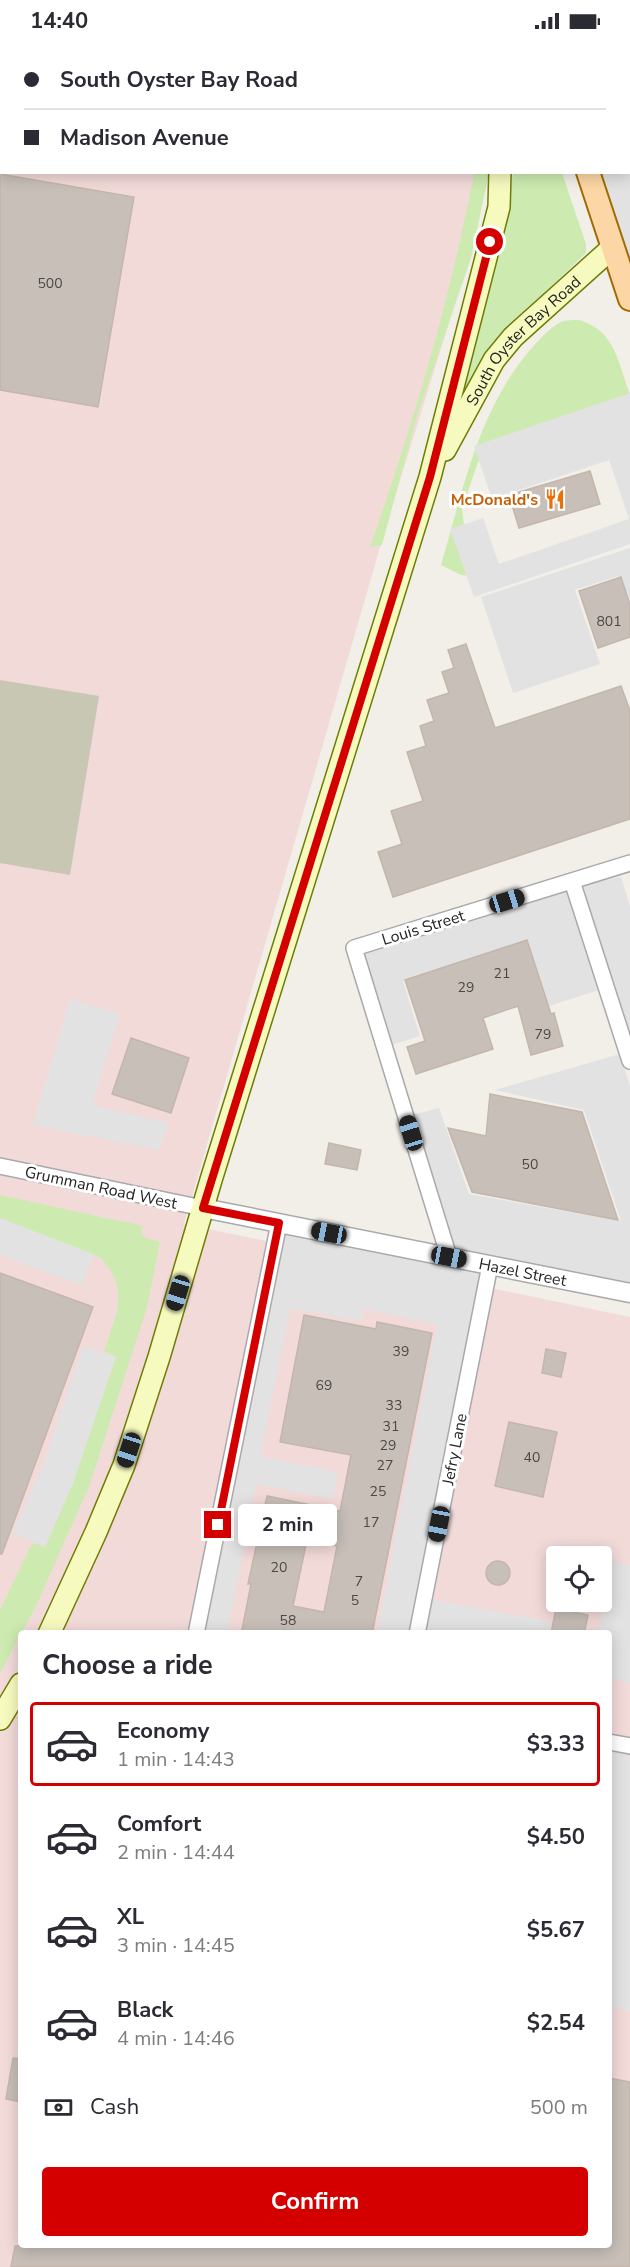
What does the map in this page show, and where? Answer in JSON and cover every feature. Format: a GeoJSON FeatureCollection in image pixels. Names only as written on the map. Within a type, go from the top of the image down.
{"type":"FeatureCollection","features":[{"type":"Feature","properties":{"kind":"main road","name":"South Oyster Bay Road"},"geometry":{"type":"LineString","coordinates":[[51,1630],[92,1543],[124,1465],[159,1357],[203,1208],[430,477],[499,207],[500,174]]}},
{"type":"Feature","properties":{"kind":"main road"},"geometry":{"type":"LineString","coordinates":[[589,174],[630,299]]}},
{"type":"Feature","properties":{"kind":"main road","name":"South Oyster Bay Road"},"geometry":{"type":"LineString","coordinates":[[430,477],[494,360],[513,337],[613,247]]}},
{"type":"Feature","properties":{"kind":"main road"},"geometry":{"type":"LineString","coordinates":[[0,1719],[18,1689]]}},
{"type":"Feature","properties":{"kind":"street","name":"Louis Street"},"geometry":{"type":"LineString","coordinates":[[449,1257],[354,948],[630,863]]}},
{"type":"Feature","properties":{"kind":"street"},"geometry":{"type":"LineString","coordinates":[[572,881],[630,1061]]}},
{"type":"Feature","properties":{"kind":"street","name":"Grumman Road West"},"geometry":{"type":"LineString","coordinates":[[0,1166],[203,1208]]}},
{"type":"Feature","properties":{"kind":"street","name":"Hazel Street"},"geometry":{"type":"LineString","coordinates":[[203,1208],[630,1293]]}},
{"type":"Feature","properties":{"kind":"street"},"geometry":{"type":"LineString","coordinates":[[197,1630],[279,1223]]}},
{"type":"Feature","properties":{"kind":"street","name":"Jefry Lane"},"geometry":{"type":"LineString","coordinates":[[418,1630],[490,1265]]}},
{"type":"Feature","properties":{"kind":"street"},"geometry":{"type":"LineString","coordinates":[[612,1742],[629,1741]]}},
{"type":"Feature","properties":{"kind":"shaded area"},"geometry":{"type":"Polygon","coordinates":[[[0,174],[477,174],[472,249],[392,506],[184,1224],[630,1317],[630,2267],[0,2267],[0,174]]]}},
{"type":"Feature","properties":{"kind":"shaded area"},"geometry":{"type":"Polygon","coordinates":[[[592,174],[630,174],[630,280],[592,174]]]}},
{"type":"Feature","properties":{"kind":"shaded area"},"geometry":{"type":"Polygon","coordinates":[[[630,393],[630,544],[474,597],[450,529],[483,518],[499,564],[629,519],[609,460],[492,499],[474,446],[630,393]]]}},
{"type":"Feature","properties":{"kind":"shaded area"},"geometry":{"type":"Polygon","coordinates":[[[630,548],[630,612],[618,576],[575,590],[600,664],[513,693],[481,597],[630,548]]]}},
{"type":"Feature","properties":{"kind":"shaded area"},"geometry":{"type":"Polygon","coordinates":[[[0,680],[99,696],[70,875],[0,863],[0,680]]]}},
{"type":"Feature","properties":{"kind":"shaded area"},"geometry":{"type":"Polygon","coordinates":[[[621,877],[630,906],[630,1045],[578,886],[621,877]]]}},
{"type":"Feature","properties":{"kind":"shaded area"},"geometry":{"type":"Polygon","coordinates":[[[571,886],[605,988],[546,1007],[524,941],[403,981],[420,1036],[392,1045],[362,953],[571,886]]]}},
{"type":"Feature","properties":{"kind":"shaded area"},"geometry":{"type":"Polygon","coordinates":[[[70,999],[120,1014],[92,1105],[169,1123],[159,1150],[33,1125],[70,999]]]}},
{"type":"Feature","properties":{"kind":"shaded area"},"geometry":{"type":"Polygon","coordinates":[[[620,1054],[630,1086],[630,1291],[450,1256],[412,1115],[439,1108],[469,1194],[621,1221],[584,1110],[495,1090],[620,1054]]]}},
{"type":"Feature","properties":{"kind":"shaded area"},"geometry":{"type":"Polygon","coordinates":[[[0,1218],[93,1254],[82,1285],[0,1255],[0,1218]]]}},
{"type":"Feature","properties":{"kind":"shaded area"},"geometry":{"type":"Polygon","coordinates":[[[282,1230],[485,1270],[415,1630],[378,1630],[437,1324],[364,1309],[361,1321],[290,1308],[260,1456],[338,1472],[333,1499],[256,1484],[228,1630],[204,1630],[282,1230]]]}},
{"type":"Feature","properties":{"kind":"shaded area"},"geometry":{"type":"Polygon","coordinates":[[[83,1346],[116,1357],[73,1483],[45,1547],[13,1533],[42,1468],[83,1346]]]}},
{"type":"Feature","properties":{"kind":"shaded area"},"geometry":{"type":"Polygon","coordinates":[[[614,1561],[630,1565],[630,1683],[612,1679],[612,1630],[599,1630],[603,1612],[612,1612],[614,1561]]]}},
{"type":"Feature","properties":{"kind":"shaded area"},"geometry":{"type":"Polygon","coordinates":[[[429,1599],[551,1622],[550,1630],[423,1630],[429,1599]]]}},
{"type":"Feature","properties":{"kind":"shaded area"},"geometry":{"type":"Polygon","coordinates":[[[612,1753],[630,1756],[630,2011],[612,2008],[612,1753]]]}},
{"type":"Feature","properties":{"kind":"green space"},"geometry":{"type":"Polygon","coordinates":[[[474,174],[489,174],[471,258],[417,416],[382,545],[370,547],[429,362],[474,174]]]}},
{"type":"Feature","properties":{"kind":"green space"},"geometry":{"type":"Polygon","coordinates":[[[513,174],[562,174],[586,244],[586,253],[502,333],[460,398],[506,217],[513,174]]]}},
{"type":"Feature","properties":{"kind":"green space"},"geometry":{"type":"Polygon","coordinates":[[[579,320],[591,325],[608,340],[618,360],[630,395],[478,462],[462,509],[470,576],[461,575],[441,565],[474,452],[497,399],[512,374],[544,335],[561,322],[579,320]]]}},
{"type":"Feature","properties":{"kind":"green space"},"geometry":{"type":"Polygon","coordinates":[[[0,1195],[143,1226],[141,1232],[144,1237],[160,1242],[147,1307],[90,1484],[36,1606],[23,1630],[18,1630],[18,1640],[0,1673],[0,1610],[31,1545],[35,1543],[45,1547],[73,1483],[115,1357],[104,1351],[116,1313],[118,1292],[116,1281],[101,1258],[0,1218],[0,1195]]]}},
{"type":"Feature","properties":{"kind":"building"},"geometry":{"type":"Polygon","coordinates":[[[0,174],[134,197],[98,407],[0,390],[0,174]]]}},
{"type":"Feature","properties":{"kind":"building","name":"McDonald's"},"geometry":{"type":"Polygon","coordinates":[[[590,471],[600,504],[519,528],[509,495],[590,471]]]}},
{"type":"Feature","properties":{"kind":"building"},"geometry":{"type":"Polygon","coordinates":[[[621,577],[630,605],[630,637],[598,648],[579,591],[621,577]]]}},
{"type":"Feature","properties":{"kind":"building"},"geometry":{"type":"Polygon","coordinates":[[[466,644],[495,728],[621,686],[630,711],[630,819],[393,897],[378,852],[402,844],[391,811],[423,801],[407,752],[426,746],[420,726],[434,721],[427,700],[449,693],[442,672],[454,668],[448,650],[466,644]]]}},
{"type":"Feature","properties":{"kind":"building"},"geometry":{"type":"Polygon","coordinates":[[[527,940],[551,1014],[554,1013],[563,1046],[531,1055],[518,1006],[483,1018],[493,1049],[416,1074],[407,1047],[425,1041],[405,980],[527,940]]]}},
{"type":"Feature","properties":{"kind":"building"},"geometry":{"type":"Polygon","coordinates":[[[131,1038],[189,1058],[171,1113],[112,1094],[131,1038]]]}},
{"type":"Feature","properties":{"kind":"building"},"geometry":{"type":"Polygon","coordinates":[[[490,1094],[582,1112],[618,1220],[472,1192],[448,1128],[486,1136],[490,1094]]]}},
{"type":"Feature","properties":{"kind":"building"},"geometry":{"type":"Polygon","coordinates":[[[329,1143],[361,1150],[357,1170],[325,1164],[329,1143]]]}},
{"type":"Feature","properties":{"kind":"building"},"geometry":{"type":"Polygon","coordinates":[[[0,1273],[93,1307],[2,1554],[0,1554],[0,1273]]]}},
{"type":"Feature","properties":{"kind":"building"},"geometry":{"type":"Polygon","coordinates":[[[304,1315],[376,1329],[377,1322],[432,1333],[373,1630],[242,1630],[251,1584],[248,1584],[267,1496],[340,1511],[351,1455],[280,1442],[304,1315]],[[307,1540],[293,1606],[324,1612],[337,1546],[307,1540]]]}},
{"type":"Feature","properties":{"kind":"building"},"geometry":{"type":"Polygon","coordinates":[[[546,1349],[566,1353],[561,1377],[542,1373],[546,1349]]]}},
{"type":"Feature","properties":{"kind":"building"},"geometry":{"type":"Polygon","coordinates":[[[509,1422],[557,1432],[543,1497],[495,1486],[509,1422]]]}},
{"type":"Feature","properties":{"kind":"building"},"geometry":{"type":"Polygon","coordinates":[[[498,1561],[507,1564],[510,1573],[507,1582],[498,1585],[489,1582],[486,1573],[489,1564],[498,1561]]]}},
{"type":"Feature","properties":{"kind":"building"},"geometry":{"type":"Polygon","coordinates":[[[555,1612],[588,1615],[585,1630],[552,1630],[555,1612]]]}},
{"type":"Feature","properties":{"kind":"building"},"geometry":{"type":"Polygon","coordinates":[[[13,2058],[18,2059],[18,2101],[6,2099],[13,2058]]]}},
{"type":"Feature","properties":{"kind":"building"},"geometry":{"type":"Polygon","coordinates":[[[612,2079],[630,2082],[630,2267],[11,2267],[15,2246],[18,2248],[612,2248],[612,2079]]]}},
{"type":"Feature","properties":{"kind":"place","name":"McDonald's"},"geometry":{"type":"Point","coordinates":[555,499]}},
{"type":"Feature","properties":{"kind":"route"},"geometry":{"type":"LineString","coordinates":[[218,1525],[279,1223],[203,1208],[430,477],[490,242]]}}]}
